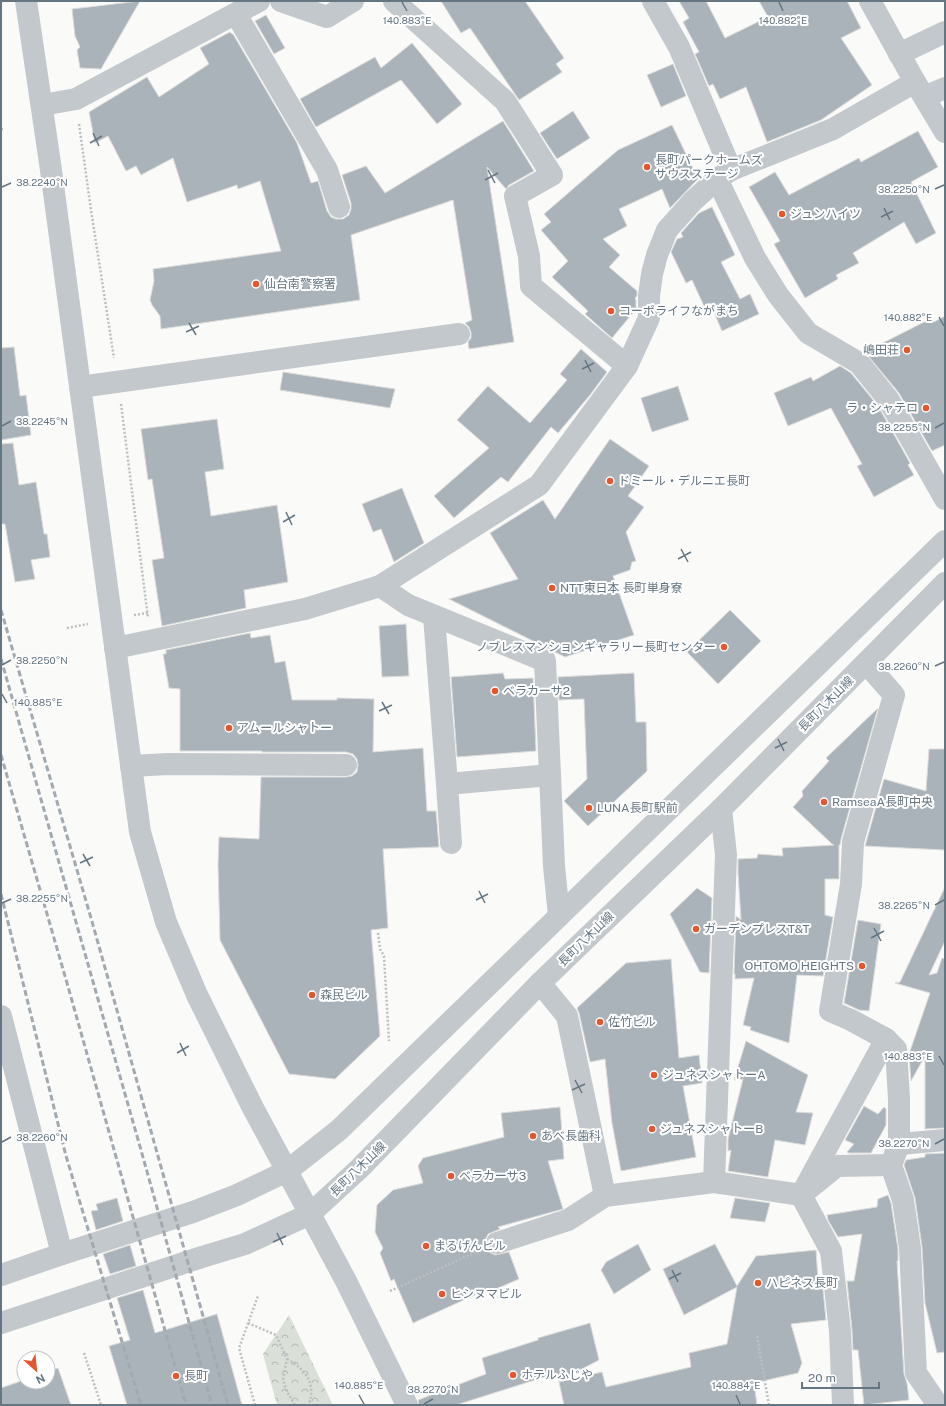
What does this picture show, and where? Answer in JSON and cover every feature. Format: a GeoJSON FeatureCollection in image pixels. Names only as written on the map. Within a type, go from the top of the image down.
{"type":"FeatureCollection","features":[{"type":"Feature","properties":{"kind":"street"},"geometry":{"type":"LineString","coordinates":[[26,1],[42,105],[140,832],[166,922],[197,995],[253,1108],[346,1281],[407,1405]]}},
{"type":"Feature","properties":{"kind":"street"},"geometry":{"type":"LineString","coordinates":[[42,105],[76,99],[259,1]]}},
{"type":"Feature","properties":{"kind":"street"},"geometry":{"type":"LineString","coordinates":[[281,1],[326,17],[353,1]]}},
{"type":"Feature","properties":{"kind":"street"},"geometry":{"type":"LineString","coordinates":[[394,1],[505,101],[552,175],[515,196],[528,256],[532,286],[627,366]]}},
{"type":"Feature","properties":{"kind":"street"},"geometry":{"type":"LineString","coordinates":[[653,1],[679,46],[755,258],[778,295],[808,333],[860,363],[888,399],[945,499]]}},
{"type":"Feature","properties":{"kind":"street"},"geometry":{"type":"LineString","coordinates":[[870,1],[919,90],[945,132]]}},
{"type":"Feature","properties":{"kind":"street"},"geometry":{"type":"LineString","coordinates":[[236,14],[327,170],[339,206]]}},
{"type":"Feature","properties":{"kind":"street"},"geometry":{"type":"LineString","coordinates":[[899,54],[945,32]]}},
{"type":"Feature","properties":{"kind":"street"},"geometry":{"type":"LineString","coordinates":[[115,648],[305,609],[380,586],[539,485],[627,366],[649,318],[649,296],[652,274],[657,255],[667,230],[693,201],[724,175],[833,129],[919,90],[945,88]]}},
{"type":"Feature","properties":{"kind":"street"},"geometry":{"type":"LineString","coordinates":[[80,387],[459,334]]}},
{"type":"Feature","properties":{"kind":"street"},"geometry":{"type":"LineString","coordinates":[[1,1275],[193,1212],[237,1195],[287,1171],[339,1130],[945,540]]}},
{"type":"Feature","properties":{"kind":"street","name":"長町八木山線"},"geometry":{"type":"LineString","coordinates":[[1,1324],[245,1244],[310,1214],[360,1169],[540,983],[721,809],[945,583]]}},
{"type":"Feature","properties":{"kind":"street"},"geometry":{"type":"LineString","coordinates":[[380,586],[408,605],[546,661],[554,866],[559,916]]}},
{"type":"Feature","properties":{"kind":"street"},"geometry":{"type":"LineString","coordinates":[[434,616],[451,842]]}},
{"type":"Feature","properties":{"kind":"street"},"geometry":{"type":"LineString","coordinates":[[866,664],[894,695],[853,842],[851,884],[830,1012],[851,1020],[886,1039],[896,1049],[899,1100],[899,1144],[891,1165],[903,1200],[910,1248],[916,1373],[938,1405]]}},
{"type":"Feature","properties":{"kind":"street"},"geometry":{"type":"LineString","coordinates":[[132,766],[168,764],[346,765]]}},
{"type":"Feature","properties":{"kind":"street"},"geometry":{"type":"LineString","coordinates":[[447,784],[550,775]]}},
{"type":"Feature","properties":{"kind":"street"},"geometry":{"type":"LineString","coordinates":[[714,1182],[726,854],[721,809]]}},
{"type":"Feature","properties":{"kind":"street"},"geometry":{"type":"LineString","coordinates":[[540,983],[567,1016],[605,1196]]}},
{"type":"Feature","properties":{"kind":"street"},"geometry":{"type":"LineString","coordinates":[[1,1016],[62,1254]]}},
{"type":"Feature","properties":{"kind":"street"},"geometry":{"type":"LineString","coordinates":[[801,1195],[886,1039]]}},
{"type":"Feature","properties":{"kind":"street"},"geometry":{"type":"LineString","coordinates":[[899,1144],[945,1140]]}},
{"type":"Feature","properties":{"kind":"street"},"geometry":{"type":"LineString","coordinates":[[497,1243],[568,1220],[605,1196],[714,1182],[801,1195],[837,1166],[891,1165]]}},
{"type":"Feature","properties":{"kind":"street"},"geometry":{"type":"LineString","coordinates":[[801,1195],[831,1251],[840,1331],[843,1405]]}},
{"type":"Feature","properties":{"kind":"path"},"geometry":{"type":"LineString","coordinates":[[130,616],[148,613]]}},
{"type":"Feature","properties":{"kind":"path"},"geometry":{"type":"LineString","coordinates":[[67,628],[89,624]]}},
{"type":"Feature","properties":{"kind":"path"},"geometry":{"type":"LineString","coordinates":[[378,933],[380,949],[384,956],[389,1041]]}},
{"type":"Feature","properties":{"kind":"path"},"geometry":{"type":"LineString","coordinates":[[390,1291],[497,1243]]}},
{"type":"Feature","properties":{"kind":"path"},"geometry":{"type":"LineString","coordinates":[[255,1405],[239,1348],[258,1296]]}},
{"type":"Feature","properties":{"kind":"path"},"geometry":{"type":"LineString","coordinates":[[248,1323],[276,1335],[287,1359],[299,1366],[306,1374],[311,1386],[311,1399],[309,1405]]}},
{"type":"Feature","properties":{"kind":"path"},"geometry":{"type":"LineString","coordinates":[[758,1336],[769,1405]]}},
{"type":"Feature","properties":{"kind":"path"},"geometry":{"type":"LineString","coordinates":[[84,1353],[101,1405]]}},
{"type":"Feature","properties":{"kind":"path"},"geometry":{"type":"LineString","coordinates":[[287,1359],[283,1379],[286,1390],[295,1405]]}},
{"type":"Feature","properties":{"kind":"green space"},"geometry":{"type":"Polygon","coordinates":[[[289,1315],[333,1405],[277,1405],[263,1354],[289,1315]]]}},
{"type":"Feature","properties":{"kind":"building"},"geometry":{"type":"Polygon","coordinates":[[[140,1],[101,69],[80,68],[77,50],[80,47],[75,36],[72,9],[140,1]]]}},
{"type":"Feature","properties":{"kind":"building"},"geometry":{"type":"Polygon","coordinates":[[[441,1],[525,1],[564,58],[556,64],[562,72],[519,100],[470,28],[461,33],[441,1]]]}},
{"type":"Feature","properties":{"kind":"building"},"geometry":{"type":"Polygon","coordinates":[[[679,1],[706,1],[725,38],[768,17],[759,1],[847,1],[861,28],[841,38],[872,85],[821,120],[767,142],[746,87],[720,99],[713,84],[709,86],[695,54],[699,52],[683,22],[689,18],[679,1]]]}},
{"type":"Feature","properties":{"kind":"building"},"geometry":{"type":"Polygon","coordinates":[[[266,15],[285,48],[274,54],[255,21],[266,15]]]}},
{"type":"Feature","properties":{"kind":"building"},"geometry":{"type":"Polygon","coordinates":[[[230,32],[233,34],[297,143],[311,183],[318,181],[327,211],[331,217],[336,219],[343,219],[349,215],[351,209],[351,203],[342,175],[366,166],[385,193],[503,121],[534,171],[509,185],[506,189],[487,167],[514,342],[469,349],[468,342],[471,338],[471,332],[465,323],[472,320],[453,200],[351,235],[360,300],[161,329],[160,316],[150,300],[154,281],[153,269],[281,251],[260,181],[238,189],[237,185],[187,202],[173,158],[141,175],[136,166],[126,171],[108,136],[95,143],[89,112],[147,77],[159,97],[209,64],[200,48],[230,32]]]}},
{"type":"Feature","properties":{"kind":"building"},"geometry":{"type":"Polygon","coordinates":[[[412,43],[462,104],[437,124],[401,80],[316,127],[300,99],[375,57],[381,68],[412,43]]]}},
{"type":"Feature","properties":{"kind":"building"},"geometry":{"type":"Polygon","coordinates":[[[673,64],[686,96],[661,107],[647,75],[673,64]]]}},
{"type":"Feature","properties":{"kind":"building"},"geometry":{"type":"Polygon","coordinates":[[[573,111],[590,138],[557,159],[540,133],[573,111]]]}},
{"type":"Feature","properties":{"kind":"building"},"geometry":{"type":"Polygon","coordinates":[[[672,125],[698,179],[670,208],[662,189],[619,209],[627,226],[603,239],[620,255],[609,267],[637,291],[637,296],[635,298],[636,309],[612,338],[585,314],[588,311],[552,277],[568,261],[541,230],[551,222],[544,214],[618,150],[672,125]]]}},
{"type":"Feature","properties":{"kind":"building"},"geometry":{"type":"Polygon","coordinates":[[[918,131],[938,167],[911,182],[936,233],[916,244],[904,222],[853,253],[859,263],[836,275],[838,279],[805,298],[774,244],[780,241],[749,187],[775,172],[789,195],[859,158],[861,162],[918,131]]]}},
{"type":"Feature","properties":{"kind":"building"},"geometry":{"type":"Polygon","coordinates":[[[712,207],[735,255],[721,262],[740,299],[750,294],[759,314],[722,331],[710,303],[704,306],[692,280],[686,283],[671,252],[677,239],[683,237],[681,233],[699,213],[712,207]]]}},
{"type":"Feature","properties":{"kind":"building"},"geometry":{"type":"Polygon","coordinates":[[[945,316],[945,445],[932,451],[899,393],[865,352],[932,318],[934,322],[945,316]]]}},
{"type":"Feature","properties":{"kind":"building"},"geometry":{"type":"Polygon","coordinates":[[[14,347],[20,396],[26,395],[31,435],[1,440],[1,348],[14,347]]]}},
{"type":"Feature","properties":{"kind":"building"},"geometry":{"type":"Polygon","coordinates":[[[581,349],[607,372],[590,395],[558,433],[551,427],[508,482],[501,477],[454,518],[434,496],[489,448],[457,420],[488,386],[530,423],[567,380],[560,374],[581,349]]]}},
{"type":"Feature","properties":{"kind":"building"},"geometry":{"type":"Polygon","coordinates":[[[840,366],[851,373],[878,406],[910,463],[908,465],[914,475],[874,497],[857,466],[862,464],[831,408],[788,426],[774,393],[811,377],[813,381],[840,366]]]}},
{"type":"Feature","properties":{"kind":"building"},"geometry":{"type":"Polygon","coordinates":[[[283,372],[395,389],[390,408],[280,390],[283,372]]]}},
{"type":"Feature","properties":{"kind":"building"},"geometry":{"type":"Polygon","coordinates":[[[678,386],[689,420],[652,432],[641,398],[678,386]]]}},
{"type":"Feature","properties":{"kind":"building"},"geometry":{"type":"Polygon","coordinates":[[[217,419],[224,469],[205,472],[211,516],[277,505],[288,582],[244,590],[246,608],[162,626],[152,560],[164,558],[152,479],[148,480],[141,429],[217,419]]]}},
{"type":"Feature","properties":{"kind":"building"},"geometry":{"type":"Polygon","coordinates":[[[610,439],[649,466],[628,496],[644,507],[626,532],[636,561],[632,562],[630,570],[613,576],[634,635],[565,657],[449,599],[518,579],[490,533],[543,500],[555,519],[610,439]]]}},
{"type":"Feature","properties":{"kind":"building"},"geometry":{"type":"Polygon","coordinates":[[[13,443],[19,485],[36,482],[44,534],[47,534],[50,557],[31,560],[35,579],[15,582],[5,524],[1,524],[1,444],[13,443]]]}},
{"type":"Feature","properties":{"kind":"building"},"geometry":{"type":"Polygon","coordinates":[[[402,488],[424,543],[394,562],[381,529],[373,532],[362,504],[402,488]]]}},
{"type":"Feature","properties":{"kind":"building","name":"ノブレスマンションギャラリー長町センター"},"geometry":{"type":"Polygon","coordinates":[[[730,610],[761,641],[718,684],[687,652],[730,610]]]}},
{"type":"Feature","properties":{"kind":"building"},"geometry":{"type":"Polygon","coordinates":[[[406,624],[409,676],[382,677],[379,626],[406,624]]]}},
{"type":"Feature","properties":{"kind":"building"},"geometry":{"type":"Polygon","coordinates":[[[250,633],[251,638],[270,635],[275,663],[285,661],[292,700],[337,700],[337,698],[374,699],[373,752],[423,748],[427,811],[436,811],[439,847],[383,849],[388,928],[371,930],[380,1036],[335,1079],[289,1074],[220,940],[218,864],[219,837],[259,839],[261,777],[352,776],[357,772],[357,759],[353,754],[346,752],[180,751],[180,689],[169,688],[163,654],[166,654],[166,650],[250,633]]]}},
{"type":"Feature","properties":{"kind":"building"},"geometry":{"type":"Polygon","coordinates":[[[503,673],[505,679],[533,678],[536,751],[457,757],[451,677],[503,673]]]}},
{"type":"Feature","properties":{"kind":"building"},"geometry":{"type":"Polygon","coordinates":[[[634,673],[636,722],[646,722],[647,771],[588,826],[564,801],[587,779],[584,699],[559,700],[558,677],[634,673]]]}},
{"type":"Feature","properties":{"kind":"building"},"geometry":{"type":"Polygon","coordinates":[[[878,708],[839,845],[839,879],[825,879],[825,915],[833,917],[823,976],[797,975],[789,1043],[750,1030],[751,1027],[743,1025],[754,978],[735,979],[734,974],[736,916],[741,920],[738,859],[757,858],[758,854],[783,856],[782,848],[834,845],[793,807],[803,796],[802,791],[829,761],[826,758],[878,708]]]}},
{"type":"Feature","properties":{"kind":"building"},"geometry":{"type":"Polygon","coordinates":[[[929,749],[945,749],[945,850],[865,846],[884,779],[926,791],[929,749]]]}},
{"type":"Feature","properties":{"kind":"building"},"geometry":{"type":"Polygon","coordinates":[[[945,887],[945,941],[929,975],[937,973],[942,958],[945,959],[945,1128],[925,1129],[925,1056],[911,1081],[909,1054],[930,993],[895,983],[900,982],[945,887]]]}},
{"type":"Feature","properties":{"kind":"building","name":"ガーデンプレスT&T"},"geometry":{"type":"Polygon","coordinates":[[[697,888],[712,898],[709,973],[700,972],[670,914],[697,888]]]}},
{"type":"Feature","properties":{"kind":"building","name":"OHTOMO HEIGHTS"},"geometry":{"type":"Polygon","coordinates":[[[858,920],[881,924],[869,1011],[859,1010],[844,1003],[858,920]]]}},
{"type":"Feature","properties":{"kind":"building"},"geometry":{"type":"Polygon","coordinates":[[[671,959],[679,1058],[699,1055],[702,1083],[683,1086],[696,1157],[621,1171],[612,1123],[605,1059],[590,1062],[577,1008],[626,963],[671,959]]]}},
{"type":"Feature","properties":{"kind":"building"},"geometry":{"type":"Polygon","coordinates":[[[746,1041],[808,1075],[796,1112],[813,1113],[805,1145],[775,1140],[768,1177],[728,1171],[731,1150],[728,1151],[728,1139],[743,1079],[734,1080],[746,1041]]]}},
{"type":"Feature","properties":{"kind":"building"},"geometry":{"type":"Polygon","coordinates":[[[864,1106],[878,1114],[884,1107],[886,1109],[886,1125],[871,1153],[849,1153],[847,1152],[854,1144],[845,1140],[864,1106]]]}},
{"type":"Feature","properties":{"kind":"building"},"geometry":{"type":"Polygon","coordinates":[[[560,1107],[564,1159],[548,1161],[563,1209],[498,1227],[500,1229],[488,1234],[485,1240],[485,1246],[489,1252],[495,1255],[509,1252],[519,1279],[489,1292],[488,1289],[413,1323],[394,1279],[391,1281],[380,1253],[383,1248],[375,1232],[377,1205],[393,1190],[423,1183],[418,1166],[423,1158],[504,1137],[501,1113],[560,1107]]]}},
{"type":"Feature","properties":{"kind":"building"},"geometry":{"type":"Polygon","coordinates":[[[945,1153],[945,1352],[937,1353],[925,1303],[922,1247],[915,1198],[904,1165],[906,1160],[925,1157],[925,1154],[945,1153]]]}},
{"type":"Feature","properties":{"kind":"building"},"geometry":{"type":"Polygon","coordinates":[[[888,1195],[891,1203],[898,1249],[897,1261],[904,1374],[907,1383],[909,1400],[864,1405],[858,1350],[853,1350],[847,1281],[854,1281],[862,1234],[838,1237],[828,1220],[827,1215],[877,1207],[878,1199],[888,1195]]]}},
{"type":"Feature","properties":{"kind":"building"},"geometry":{"type":"Polygon","coordinates":[[[117,1198],[123,1221],[96,1230],[91,1211],[98,1210],[96,1204],[117,1198]]]}},
{"type":"Feature","properties":{"kind":"building"},"geometry":{"type":"Polygon","coordinates":[[[735,1198],[770,1203],[765,1222],[730,1218],[735,1198]]]}},
{"type":"Feature","properties":{"kind":"building"},"geometry":{"type":"Polygon","coordinates":[[[638,1244],[651,1270],[614,1294],[601,1270],[606,1262],[638,1244]]]}},
{"type":"Feature","properties":{"kind":"building"},"geometry":{"type":"Polygon","coordinates":[[[715,1244],[737,1286],[756,1256],[816,1250],[818,1280],[822,1280],[826,1320],[791,1324],[802,1363],[798,1373],[754,1383],[757,1405],[564,1405],[559,1382],[602,1372],[606,1387],[691,1367],[689,1353],[727,1344],[737,1287],[684,1315],[663,1269],[715,1244]]]}},
{"type":"Feature","properties":{"kind":"building"},"geometry":{"type":"Polygon","coordinates":[[[130,1245],[136,1266],[110,1274],[103,1254],[130,1245]]]}},
{"type":"Feature","properties":{"kind":"building","name":"長町"},"geometry":{"type":"Polygon","coordinates":[[[143,1290],[155,1333],[217,1314],[242,1405],[127,1405],[109,1346],[130,1340],[117,1298],[143,1290]]]}},
{"type":"Feature","properties":{"kind":"building"},"geometry":{"type":"Polygon","coordinates":[[[590,1323],[599,1360],[559,1381],[557,1373],[456,1405],[419,1405],[418,1400],[486,1374],[482,1358],[538,1340],[538,1338],[590,1323]]]}},
{"type":"Feature","properties":{"kind":"building"},"geometry":{"type":"Polygon","coordinates":[[[58,1368],[71,1405],[1,1405],[1,1388],[16,1383],[16,1390],[56,1390],[56,1369],[58,1368]]]}},
{"type":"Feature","properties":{"kind":"railway"},"geometry":{"type":"LineString","coordinates":[[1,610],[91,918],[228,1405]]}},
{"type":"Feature","properties":{"kind":"railway"},"geometry":{"type":"LineString","coordinates":[[1,659],[212,1405]]}},
{"type":"Feature","properties":{"kind":"railway"},"geometry":{"type":"LineString","coordinates":[[1,755],[186,1405]]}},
{"type":"Feature","properties":{"kind":"railway"},"geometry":{"type":"LineString","coordinates":[[1,894],[66,1156],[141,1405]]}},
{"type":"Feature","properties":{"kind":"place","name":"長町パークホームズ サウスステージ"},"geometry":{"type":"Point","coordinates":[647,167]}},
{"type":"Feature","properties":{"kind":"place","name":"ジュンハイツ"},"geometry":{"type":"Point","coordinates":[782,214]}},
{"type":"Feature","properties":{"kind":"place","name":"仙台南警察署"},"geometry":{"type":"Point","coordinates":[256,284]}},
{"type":"Feature","properties":{"kind":"place","name":"コーポライフながまち"},"geometry":{"type":"Point","coordinates":[611,311]}},
{"type":"Feature","properties":{"kind":"place","name":"嶋田荘"},"geometry":{"type":"Point","coordinates":[907,350]}},
{"type":"Feature","properties":{"kind":"place","name":"ラ・シャテロ"},"geometry":{"type":"Point","coordinates":[926,408]}},
{"type":"Feature","properties":{"kind":"place","name":"ドミール・デルニエ長町"},"geometry":{"type":"Point","coordinates":[610,481]}},
{"type":"Feature","properties":{"kind":"place","name":"NTT東日本 長町単身寮"},"geometry":{"type":"Point","coordinates":[552,588]}},
{"type":"Feature","properties":{"kind":"place","name":"ノブレスマンションギャラリー長町センター"},"geometry":{"type":"Point","coordinates":[724,647]}},
{"type":"Feature","properties":{"kind":"place","name":"ベラカーサ2"},"geometry":{"type":"Point","coordinates":[495,691]}},
{"type":"Feature","properties":{"kind":"place","name":"アムールシャトー"},"geometry":{"type":"Point","coordinates":[229,728]}},
{"type":"Feature","properties":{"kind":"place","name":"RamseaA長町中央"},"geometry":{"type":"Point","coordinates":[824,802]}},
{"type":"Feature","properties":{"kind":"place","name":"LUNA長町駅前"},"geometry":{"type":"Point","coordinates":[589,808]}},
{"type":"Feature","properties":{"kind":"place","name":"ガーデンプレスT&T"},"geometry":{"type":"Point","coordinates":[696,929]}},
{"type":"Feature","properties":{"kind":"place","name":"OHTOMO HEIGHTS"},"geometry":{"type":"Point","coordinates":[862,966]}},
{"type":"Feature","properties":{"kind":"place","name":"森民ビル"},"geometry":{"type":"Point","coordinates":[312,995]}},
{"type":"Feature","properties":{"kind":"place","name":"佐竹ビル"},"geometry":{"type":"Point","coordinates":[600,1022]}},
{"type":"Feature","properties":{"kind":"place","name":"ジュネスシャトーA"},"geometry":{"type":"Point","coordinates":[654,1075]}},
{"type":"Feature","properties":{"kind":"place","name":"ジュネスシャトーB"},"geometry":{"type":"Point","coordinates":[652,1129]}},
{"type":"Feature","properties":{"kind":"place","name":"あべ長歯科"},"geometry":{"type":"Point","coordinates":[533,1136]}},
{"type":"Feature","properties":{"kind":"place","name":"ベラカーサ3"},"geometry":{"type":"Point","coordinates":[451,1176]}},
{"type":"Feature","properties":{"kind":"place","name":"まるげんビル"},"geometry":{"type":"Point","coordinates":[426,1246]}},
{"type":"Feature","properties":{"kind":"place","name":"ハピネス長町"},"geometry":{"type":"Point","coordinates":[758,1283]}},
{"type":"Feature","properties":{"kind":"place","name":"ヒシヌマビル"},"geometry":{"type":"Point","coordinates":[442,1294]}},
{"type":"Feature","properties":{"kind":"place","name":"ホテルふじや"},"geometry":{"type":"Point","coordinates":[513,1375]}},
{"type":"Feature","properties":{"kind":"place","name":"長町"},"geometry":{"type":"Point","coordinates":[176,1376]}}]}
